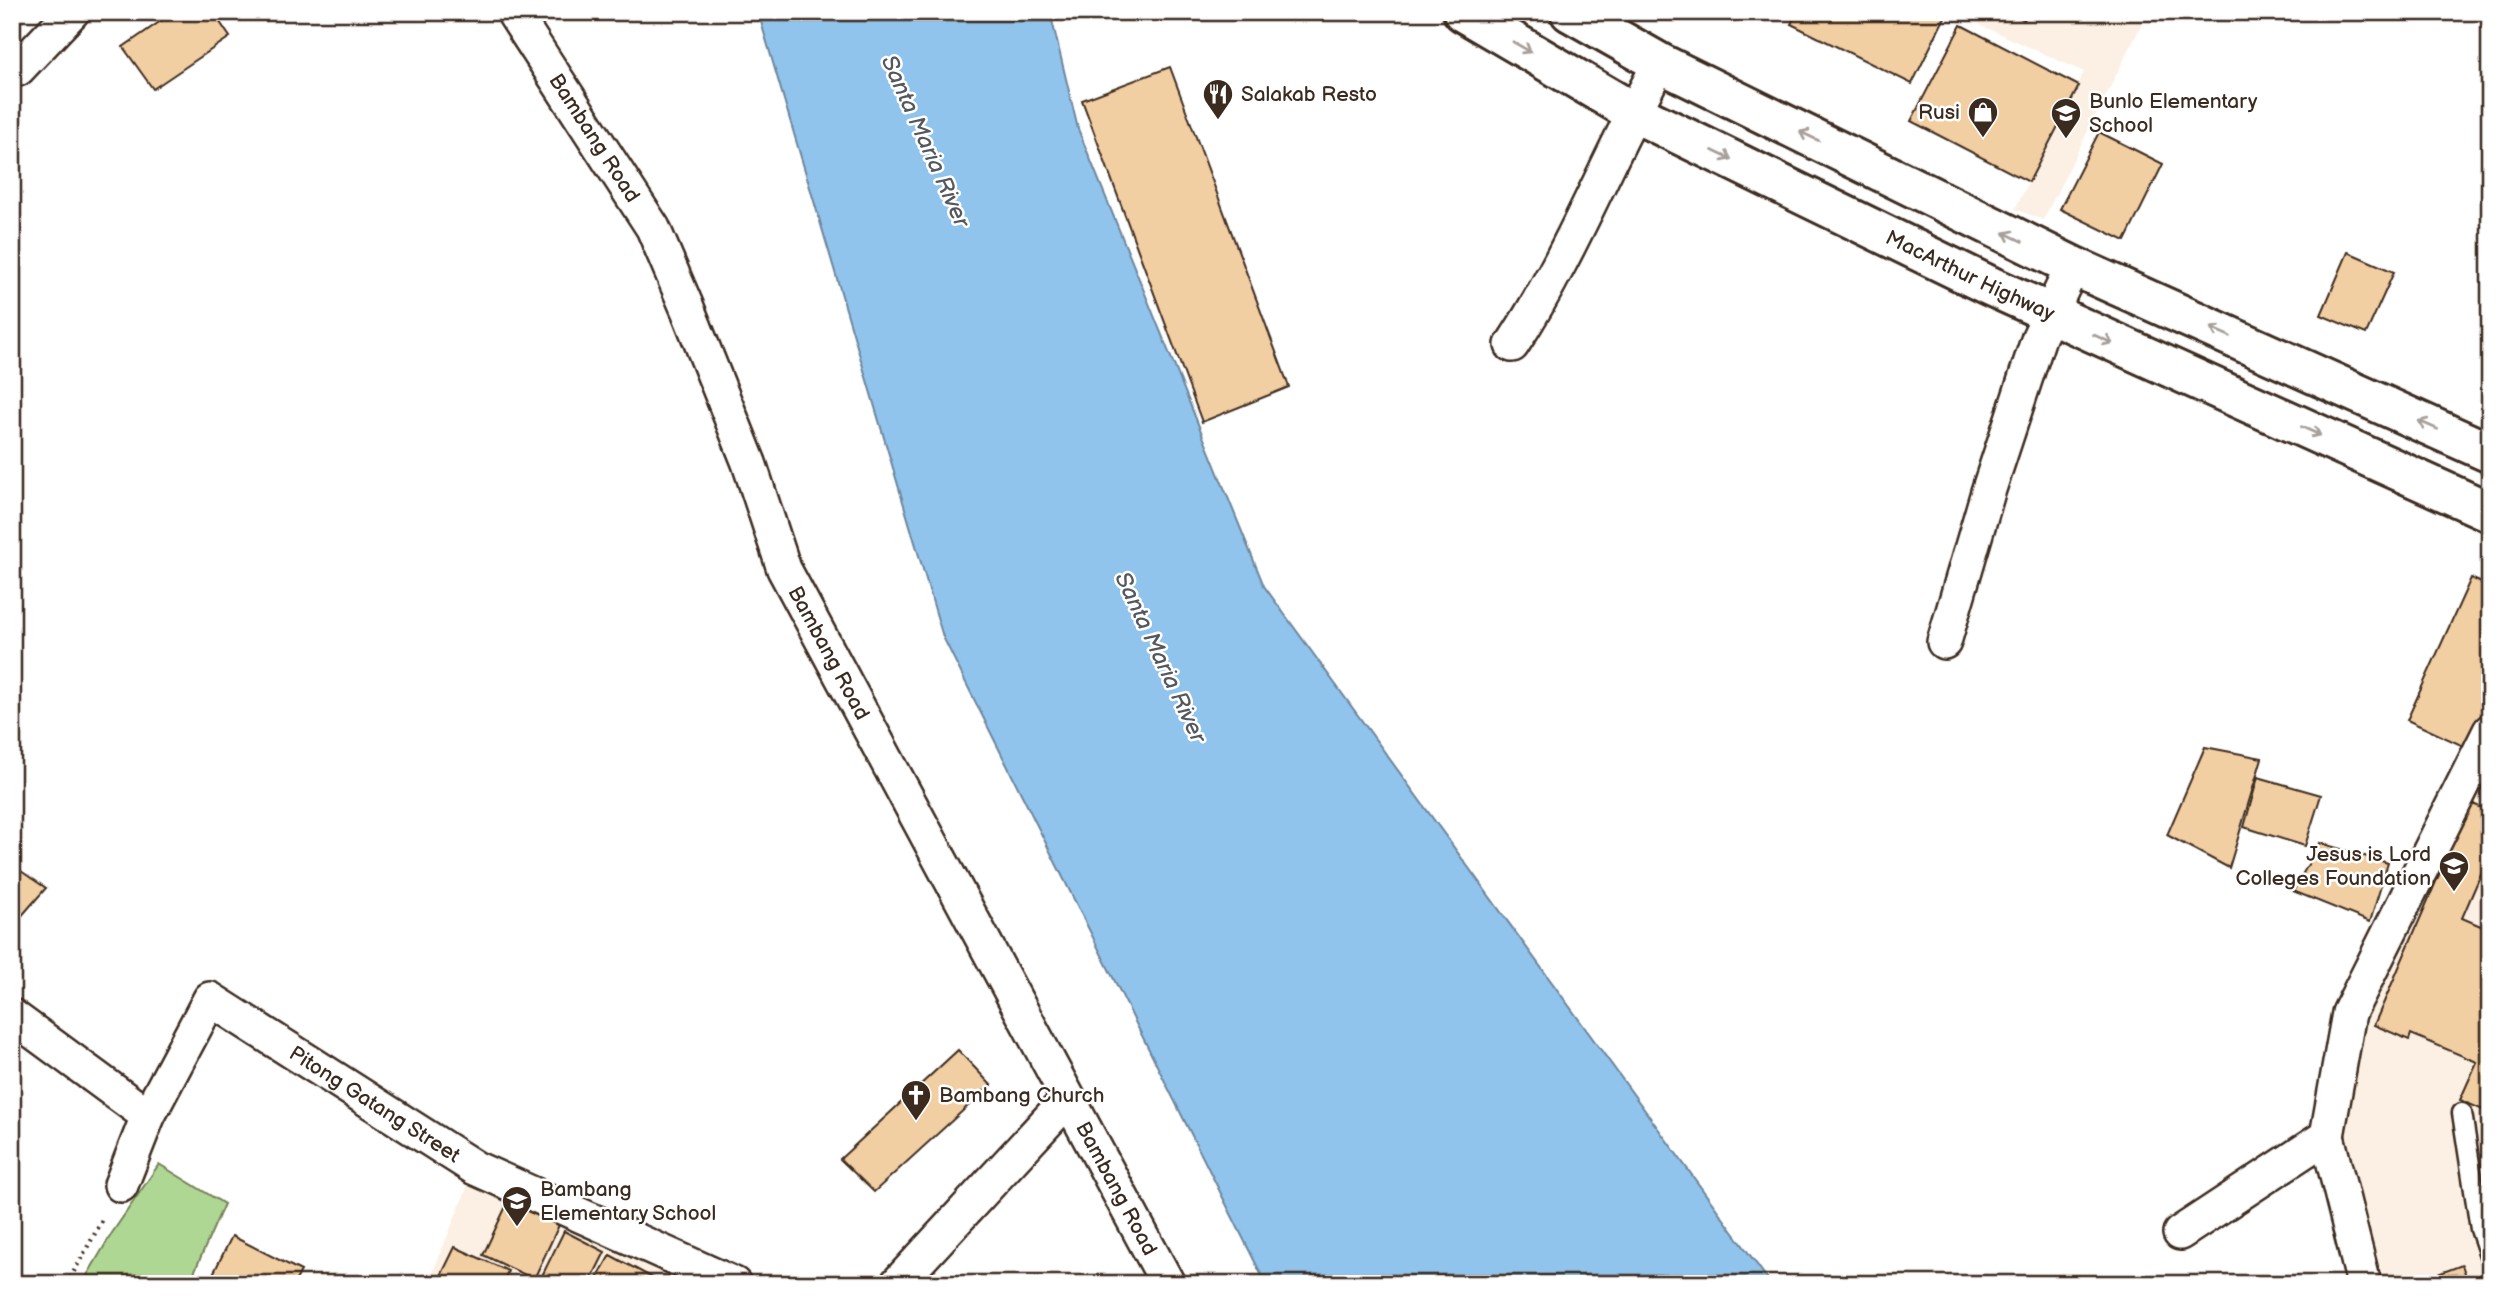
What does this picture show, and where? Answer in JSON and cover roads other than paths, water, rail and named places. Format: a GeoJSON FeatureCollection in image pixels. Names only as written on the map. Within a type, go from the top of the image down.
{"type":"FeatureCollection","features":[{"type":"Feature","properties":{"kind":"highway","name":"MacArthur Highway"},"geometry":{"type":"LineString","coordinates":[[1463,12],[1633,112],[2050,315],[2490,512]]}},
{"type":"Feature","properties":{"kind":"highway"},"geometry":{"type":"LineString","coordinates":[[1570,12],[1660,63],[2073,266],[2490,453]]}},
{"type":"Feature","properties":{"kind":"street"},"geometry":{"type":"LineString","coordinates":[[18,69],[72,12]]}},
{"type":"Feature","properties":{"kind":"street","name":"Bambang Road"},"geometry":{"type":"LineString","coordinates":[[513,12],[653,228],[749,463],[784,569],[1168,1284]]}},
{"type":"Feature","properties":{"kind":"street"},"geometry":{"type":"LineString","coordinates":[[1512,345],[1535,310],[1660,63]]}},
{"type":"Feature","properties":{"kind":"street"},"geometry":{"type":"LineString","coordinates":[[1944,642],[1988,492],[2039,337],[2073,266]]}},
{"type":"Feature","properties":{"kind":"street"},"geometry":{"type":"LineString","coordinates":[[2364,1284],[2327,1136],[2349,1013],[2490,731]]}},
{"type":"Feature","properties":{"kind":"street","name":"Pitong Gatang Street"},"geometry":{"type":"LineString","coordinates":[[121,1185],[148,1116],[210,999],[475,1168],[734,1284]]}},
{"type":"Feature","properties":{"kind":"street"},"geometry":{"type":"LineString","coordinates":[[12,1016],[148,1116]]}},
{"type":"Feature","properties":{"kind":"street"},"geometry":{"type":"LineString","coordinates":[[897,1284],[1067,1100]]}},
{"type":"Feature","properties":{"kind":"street"},"geometry":{"type":"LineString","coordinates":[[2180,1233],[2327,1136]]}},
{"type":"Feature","properties":{"kind":"lane"},"geometry":{"type":"LineString","coordinates":[[2462,1113],[2480,1229],[2490,1258]]}},
{"type":"Feature","properties":{"kind":"water","name":"Santa Maria River"},"geometry":{"type":"Polygon","coordinates":[[[758,12],[1050,12],[1078,129],[1264,586],[1771,1284],[1266,1284],[943,637],[758,12]]]}},
{"type":"Feature","properties":{"kind":"place","name":"Salakab Resto"},"geometry":{"type":"Point","coordinates":[1218,121]}},
{"type":"Feature","properties":{"kind":"place","name":"Rusi"},"geometry":{"type":"Point","coordinates":[1983,139]}},
{"type":"Feature","properties":{"kind":"place","name":"Bunlo Elementary School"},"geometry":{"type":"Point","coordinates":[2066,140]}},
{"type":"Feature","properties":{"kind":"place","name":"Jesus is Lord Colleges Foundation"},"geometry":{"type":"Point","coordinates":[2454,893]}},
{"type":"Feature","properties":{"kind":"place","name":"Bambang Church"},"geometry":{"type":"Point","coordinates":[916,1122]}},
{"type":"Feature","properties":{"kind":"place","name":"Bambang Elementary School"},"geometry":{"type":"Point","coordinates":[517,1228]}}]}
